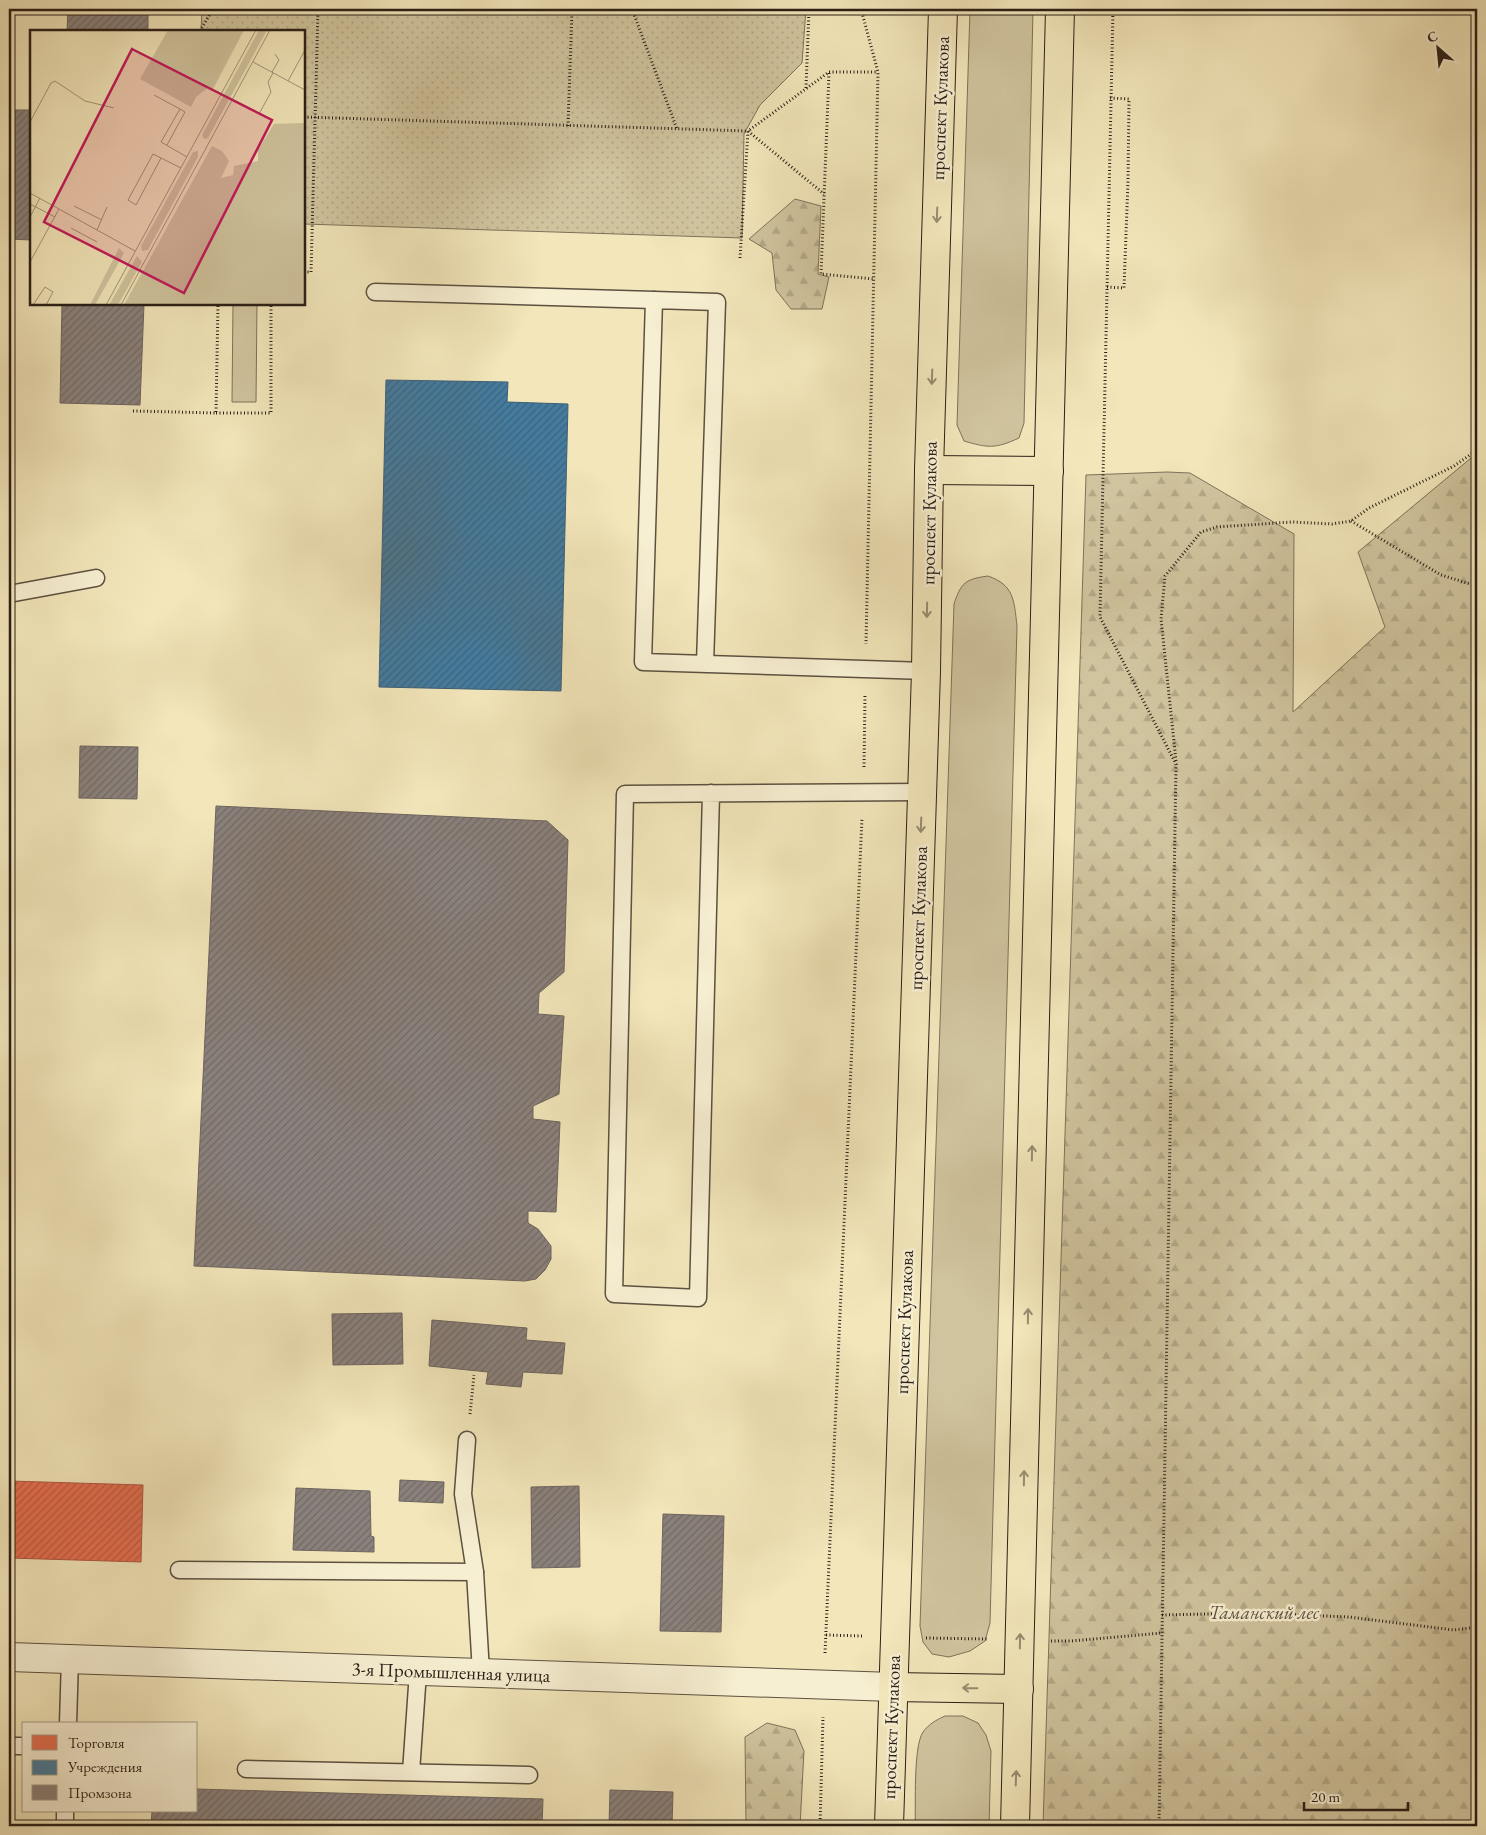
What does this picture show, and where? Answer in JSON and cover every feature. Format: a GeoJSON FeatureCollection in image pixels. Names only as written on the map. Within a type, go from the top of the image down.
{"type":"FeatureCollection","features":[{"type":"Feature","properties":{"kind":"main road","name":"проспект Кулакова"},"geometry":{"type":"LineString","coordinates":[[889,1826],[926,671],[929,470],[944,9]]}},
{"type":"Feature","properties":{"kind":"main road"},"geometry":{"type":"LineString","coordinates":[[1015,1826],[1060,9]]}},
{"type":"Feature","properties":{"kind":"main road"},"geometry":{"type":"LineString","coordinates":[[929,470],[1049,471]]}},
{"type":"Feature","properties":{"kind":"main road"},"geometry":{"type":"LineString","coordinates":[[893,1687],[1019,1689]]}},
{"type":"Feature","properties":{"kind":"street","name":"3-я Промышленная улица"},"geometry":{"type":"LineString","coordinates":[[9,1657],[893,1687]]}},
{"type":"Feature","properties":{"kind":"lane"},"geometry":{"type":"LineString","coordinates":[[375,292],[717,302],[705,664]]}},
{"type":"Feature","properties":{"kind":"lane"},"geometry":{"type":"LineString","coordinates":[[654,300],[643,662],[926,671]]}},
{"type":"Feature","properties":{"kind":"lane"},"geometry":{"type":"LineString","coordinates":[[9,594],[96,578]]}},
{"type":"Feature","properties":{"kind":"lane"},"geometry":{"type":"LineString","coordinates":[[711,793],[698,1298],[614,1294],[625,794],[711,793],[863,793],[922,792]]}},
{"type":"Feature","properties":{"kind":"lane"},"geometry":{"type":"LineString","coordinates":[[467,1440],[463,1494],[475,1572],[481,1672]]}},
{"type":"Feature","properties":{"kind":"lane"},"geometry":{"type":"LineString","coordinates":[[179,1570],[475,1572]]}},
{"type":"Feature","properties":{"kind":"lane"},"geometry":{"type":"LineString","coordinates":[[68,1722],[70,1658]]}},
{"type":"Feature","properties":{"kind":"lane"},"geometry":{"type":"LineString","coordinates":[[411,1772],[418,1672]]}},
{"type":"Feature","properties":{"kind":"lane"},"geometry":{"type":"LineString","coordinates":[[9,1746],[22,1746]]}},
{"type":"Feature","properties":{"kind":"lane"},"geometry":{"type":"LineString","coordinates":[[246,1769],[529,1775]]}},
{"type":"Feature","properties":{"kind":"lane"},"geometry":{"type":"LineString","coordinates":[[65,1812],[65,1826]]}},
{"type":"Feature","properties":{"kind":"path"},"geometry":{"type":"LineString","coordinates":[[201,30],[213,9]]}},
{"type":"Feature","properties":{"kind":"path"},"geometry":{"type":"LineString","coordinates":[[305,272],[311,272],[318,9]]}},
{"type":"Feature","properties":{"kind":"path"},"geometry":{"type":"LineString","coordinates":[[568,126],[572,9]]}},
{"type":"Feature","properties":{"kind":"path"},"geometry":{"type":"LineString","coordinates":[[632,9],[677,129]]}},
{"type":"Feature","properties":{"kind":"path"},"geometry":{"type":"LineString","coordinates":[[806,89],[809,9]]}},
{"type":"Feature","properties":{"kind":"path"},"geometry":{"type":"LineString","coordinates":[[820,1826],[826,1635],[863,793],[866,669],[878,72],[861,9]]}},
{"type":"Feature","properties":{"kind":"path"},"geometry":{"type":"LineString","coordinates":[[1113,9],[1100,617],[1176,764]]}},
{"type":"Feature","properties":{"kind":"path"},"geometry":{"type":"LineString","coordinates":[[305,117],[748,131],[829,72],[878,72]]}},
{"type":"Feature","properties":{"kind":"path"},"geometry":{"type":"LineString","coordinates":[[829,72],[821,274],[874,279]]}},
{"type":"Feature","properties":{"kind":"path"},"geometry":{"type":"LineString","coordinates":[[1107,287],[1124,288],[1128,181],[1129,99],[1110,98]]}},
{"type":"Feature","properties":{"kind":"path"},"geometry":{"type":"LineString","coordinates":[[748,131],[824,194]]}},
{"type":"Feature","properties":{"kind":"path"},"geometry":{"type":"LineString","coordinates":[[740,258],[748,131]]}},
{"type":"Feature","properties":{"kind":"path"},"geometry":{"type":"LineString","coordinates":[[216,413],[218,305]]}},
{"type":"Feature","properties":{"kind":"path"},"geometry":{"type":"LineString","coordinates":[[133,411],[271,413],[272,305]]}},
{"type":"Feature","properties":{"kind":"path"},"geometry":{"type":"LineString","coordinates":[[1159,1826],[1176,764],[1161,619],[1165,576],[1201,532],[1217,527],[1292,522],[1332,524],[1351,521],[1369,508],[1454,466],[1477,450]]}},
{"type":"Feature","properties":{"kind":"path"},"geometry":{"type":"LineString","coordinates":[[1351,521],[1441,575],[1477,586]]}},
{"type":"Feature","properties":{"kind":"path"},"geometry":{"type":"LineString","coordinates":[[467,1440],[474,1375]]}},
{"type":"Feature","properties":{"kind":"path"},"geometry":{"type":"LineString","coordinates":[[1162,1615],[1252,1613],[1349,1617],[1454,1630],[1477,1627]]}},
{"type":"Feature","properties":{"kind":"path"},"geometry":{"type":"LineString","coordinates":[[826,1635],[1071,1641],[1162,1633]]}},
{"type":"Feature","properties":{"kind":"green space"},"geometry":{"type":"Polygon","coordinates":[[[202,9],[806,9],[802,63],[760,105],[744,134],[742,238],[305,224],[305,30],[201,30],[202,9]]]}},
{"type":"Feature","properties":{"kind":"green space"},"geometry":{"type":"Polygon","coordinates":[[[970,9],[1033,9],[1024,423],[1019,438],[997,446],[979,445],[964,441],[957,425],[970,9]]]}},
{"type":"Feature","properties":{"kind":"green space"},"geometry":{"type":"Polygon","coordinates":[[[795,199],[821,206],[818,274],[829,277],[822,309],[791,309],[776,290],[772,253],[749,239],[795,199]]]}},
{"type":"Feature","properties":{"kind":"green space"},"geometry":{"type":"Polygon","coordinates":[[[233,305],[257,305],[256,402],[232,402],[233,305]]]}},
{"type":"Feature","properties":{"kind":"green space","name":"Таманский лес"},"geometry":{"type":"Polygon","coordinates":[[[1477,453],[1477,1826],[1043,1826],[1086,475],[1190,473],[1294,534],[1293,712],[1385,627],[1358,552],[1477,453]]]}},
{"type":"Feature","properties":{"kind":"green space"},"geometry":{"type":"Polygon","coordinates":[[[988,576],[997,580],[1008,589],[1015,608],[1017,626],[990,1623],[985,1641],[970,1651],[949,1657],[932,1654],[923,1642],[920,1626],[954,604],[959,591],[965,583],[988,576]]]}},
{"type":"Feature","properties":{"kind":"green space"},"geometry":{"type":"Polygon","coordinates":[[[945,1716],[963,1716],[978,1723],[986,1735],[991,1751],[989,1826],[915,1826],[916,1763],[920,1740],[923,1732],[928,1727],[945,1716]]]}},
{"type":"Feature","properties":{"kind":"green space"},"geometry":{"type":"Polygon","coordinates":[[[767,1723],[795,1730],[804,1751],[800,1826],[746,1826],[745,1737],[767,1723]]]}},
{"type":"Feature","properties":{"kind":"building: Торговля"},"geometry":{"type":"Polygon","coordinates":[[[9,1481],[143,1485],[141,1562],[9,1558],[9,1481]]]}},
{"type":"Feature","properties":{"kind":"building: Учреждения"},"geometry":{"type":"Polygon","coordinates":[[[386,380],[508,382],[507,402],[568,404],[561,691],[379,687],[386,380]]]}},
{"type":"Feature","properties":{"kind":"building: Промзона"},"geometry":{"type":"Polygon","coordinates":[[[68,9],[148,9],[148,30],[67,30],[68,9]]]}},
{"type":"Feature","properties":{"kind":"building: Промзона"},"geometry":{"type":"Polygon","coordinates":[[[9,110],[30,110],[30,240],[9,239],[9,110]]]}},
{"type":"Feature","properties":{"kind":"building: Промзона"},"geometry":{"type":"Polygon","coordinates":[[[62,305],[144,305],[140,405],[60,403],[62,305]]]}},
{"type":"Feature","properties":{"kind":"building: Промзона"},"geometry":{"type":"Polygon","coordinates":[[[80,746],[138,747],[137,799],[79,798],[80,746]]]}},
{"type":"Feature","properties":{"kind":"building: Промзона"},"geometry":{"type":"Polygon","coordinates":[[[216,806],[547,821],[568,840],[564,972],[539,993],[538,1014],[564,1016],[559,1094],[533,1106],[533,1119],[560,1122],[556,1212],[528,1211],[528,1223],[538,1229],[551,1246],[551,1259],[545,1270],[536,1279],[525,1281],[194,1266],[216,806]]]}},
{"type":"Feature","properties":{"kind":"building: Промзона"},"geometry":{"type":"Polygon","coordinates":[[[402,1313],[403,1364],[333,1365],[332,1314],[402,1313]]]}},
{"type":"Feature","properties":{"kind":"building: Промзона"},"geometry":{"type":"Polygon","coordinates":[[[432,1320],[527,1328],[526,1340],[565,1343],[562,1374],[523,1372],[521,1387],[486,1384],[488,1372],[429,1366],[432,1320]]]}},
{"type":"Feature","properties":{"kind":"building: Промзона"},"geometry":{"type":"Polygon","coordinates":[[[400,1480],[444,1482],[443,1503],[399,1501],[400,1480]]]}},
{"type":"Feature","properties":{"kind":"building: Промзона"},"geometry":{"type":"Polygon","coordinates":[[[579,1486],[580,1567],[532,1568],[531,1487],[579,1486]]]}},
{"type":"Feature","properties":{"kind":"building: Промзона"},"geometry":{"type":"Polygon","coordinates":[[[296,1488],[370,1491],[371,1536],[374,1537],[374,1552],[293,1550],[296,1488]]]}},
{"type":"Feature","properties":{"kind":"building: Промзона"},"geometry":{"type":"Polygon","coordinates":[[[663,1514],[724,1516],[721,1632],[660,1631],[663,1514]]]}},
{"type":"Feature","properties":{"kind":"building: Промзона"},"geometry":{"type":"Polygon","coordinates":[[[198,1789],[543,1799],[542,1826],[151,1826],[152,1812],[198,1812],[198,1789]]]}},
{"type":"Feature","properties":{"kind":"building: Промзона"},"geometry":{"type":"Polygon","coordinates":[[[610,1790],[673,1792],[672,1826],[609,1826],[610,1790]]]}}]}
